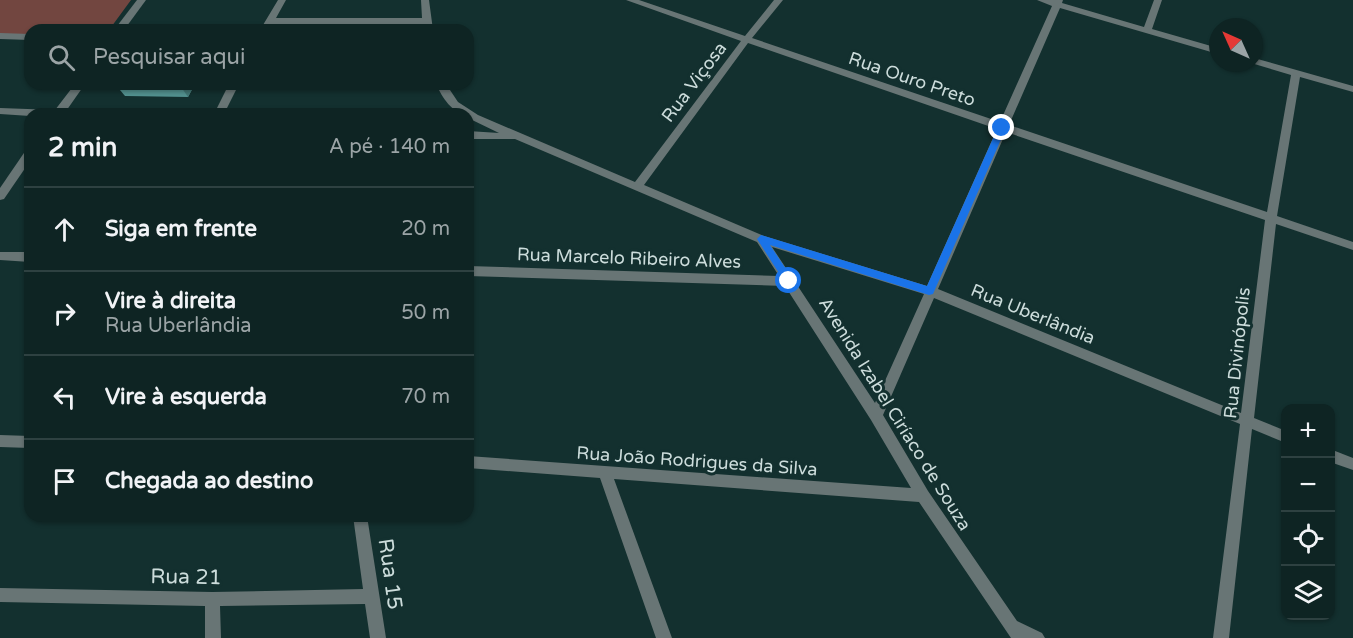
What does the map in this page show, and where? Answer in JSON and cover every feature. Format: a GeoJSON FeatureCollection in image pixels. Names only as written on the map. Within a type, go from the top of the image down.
{"type":"FeatureCollection","features":[{"type":"Feature","properties":{"kind":"street"},"geometry":{"type":"LineString","coordinates":[[124,24],[142,0]]}},
{"type":"Feature","properties":{"kind":"street"},"geometry":{"type":"LineString","coordinates":[[268,24],[282,0]]}},
{"type":"Feature","properties":{"kind":"street"},"geometry":{"type":"LineString","coordinates":[[425,0],[428,24]]}},
{"type":"Feature","properties":{"kind":"street","name":"Rua Ouro Preto"},"geometry":{"type":"LineString","coordinates":[[630,0],[1353,246]]}},
{"type":"Feature","properties":{"kind":"street","name":"Rua Viçosa"},"geometry":{"type":"LineString","coordinates":[[638,186],[746,40],[779,0]]}},
{"type":"Feature","properties":{"kind":"street"},"geometry":{"type":"LineString","coordinates":[[1041,0],[1058,2],[1209,48]]}},
{"type":"Feature","properties":{"kind":"street"},"geometry":{"type":"LineString","coordinates":[[1147,31],[1158,0]]}},
{"type":"Feature","properties":{"kind":"street"},"geometry":{"type":"LineString","coordinates":[[876,416],[1058,2]]}},
{"type":"Feature","properties":{"kind":"street"},"geometry":{"type":"LineString","coordinates":[[270,21],[365,24]]}},
{"type":"Feature","properties":{"kind":"street"},"geometry":{"type":"LineString","coordinates":[[0,36],[24,37]]}},
{"type":"Feature","properties":{"kind":"street"},"geometry":{"type":"LineString","coordinates":[[1263,64],[1353,89]]}},
{"type":"Feature","properties":{"kind":"street","name":"Rua Divinópolis"},"geometry":{"type":"LineString","coordinates":[[1221,638],[1270,219],[1296,73]]}},
{"type":"Feature","properties":{"kind":"street"},"geometry":{"type":"LineString","coordinates":[[62,108],[76,90]]}},
{"type":"Feature","properties":{"kind":"street"},"geometry":{"type":"LineString","coordinates":[[222,108],[231,90]]}},
{"type":"Feature","properties":{"kind":"street"},"geometry":{"type":"LineString","coordinates":[[444,90],[457,108]]}},
{"type":"Feature","properties":{"kind":"street"},"geometry":{"type":"LineString","coordinates":[[0,111],[24,112]]}},
{"type":"Feature","properties":{"kind":"street"},"geometry":{"type":"LineString","coordinates":[[474,116],[761,239]]}},
{"type":"Feature","properties":{"kind":"street"},"geometry":{"type":"LineString","coordinates":[[474,135],[521,138]]}},
{"type":"Feature","properties":{"kind":"street"},"geometry":{"type":"LineString","coordinates":[[0,196],[24,162]]}},
{"type":"Feature","properties":{"kind":"street","name":"Rua Uberlândia"},"geometry":{"type":"LineString","coordinates":[[761,239],[929,291],[1281,435]]}},
{"type":"Feature","properties":{"kind":"street","name":"Avenida Izabel Ciríaco de Souza"},"geometry":{"type":"LineString","coordinates":[[761,239],[876,416],[923,496],[1017,633]]}},
{"type":"Feature","properties":{"kind":"street"},"geometry":{"type":"LineString","coordinates":[[0,256],[24,257]]}},
{"type":"Feature","properties":{"kind":"street","name":"Rua Marcelo Ribeiro Alves"},"geometry":{"type":"LineString","coordinates":[[474,271],[789,281]]}},
{"type":"Feature","properties":{"kind":"street"},"geometry":{"type":"LineString","coordinates":[[0,441],[24,442]]}},
{"type":"Feature","properties":{"kind":"street"},"geometry":{"type":"LineString","coordinates":[[1335,457],[1353,464]]}},
{"type":"Feature","properties":{"kind":"street","name":"Rua João Rodrigues da Silva"},"geometry":{"type":"LineString","coordinates":[[474,462],[923,496]]}},
{"type":"Feature","properties":{"kind":"street"},"geometry":{"type":"LineString","coordinates":[[605,472],[664,638]]}},
{"type":"Feature","properties":{"kind":"street","name":"Rua 15"},"geometry":{"type":"LineString","coordinates":[[361,522],[378,638]]}},
{"type":"Feature","properties":{"kind":"street","name":"Rua 21"},"geometry":{"type":"LineString","coordinates":[[0,595],[212,599],[372,596]]}},
{"type":"Feature","properties":{"kind":"street"},"geometry":{"type":"LineString","coordinates":[[212,599],[213,638]]}},
{"type":"Feature","properties":{"kind":"street"},"geometry":{"type":"LineString","coordinates":[[1017,633],[1037,638]]}},
{"type":"Feature","properties":{"kind":"shaded area"},"geometry":{"type":"Polygon","coordinates":[[[0,0],[131,0],[113,24],[24,24],[24,35],[0,34],[0,0]]]}},
{"type":"Feature","properties":{"kind":"route"},"geometry":{"type":"LineString","coordinates":[[789,281],[761,239],[929,291],[1002,128]]}}]}
